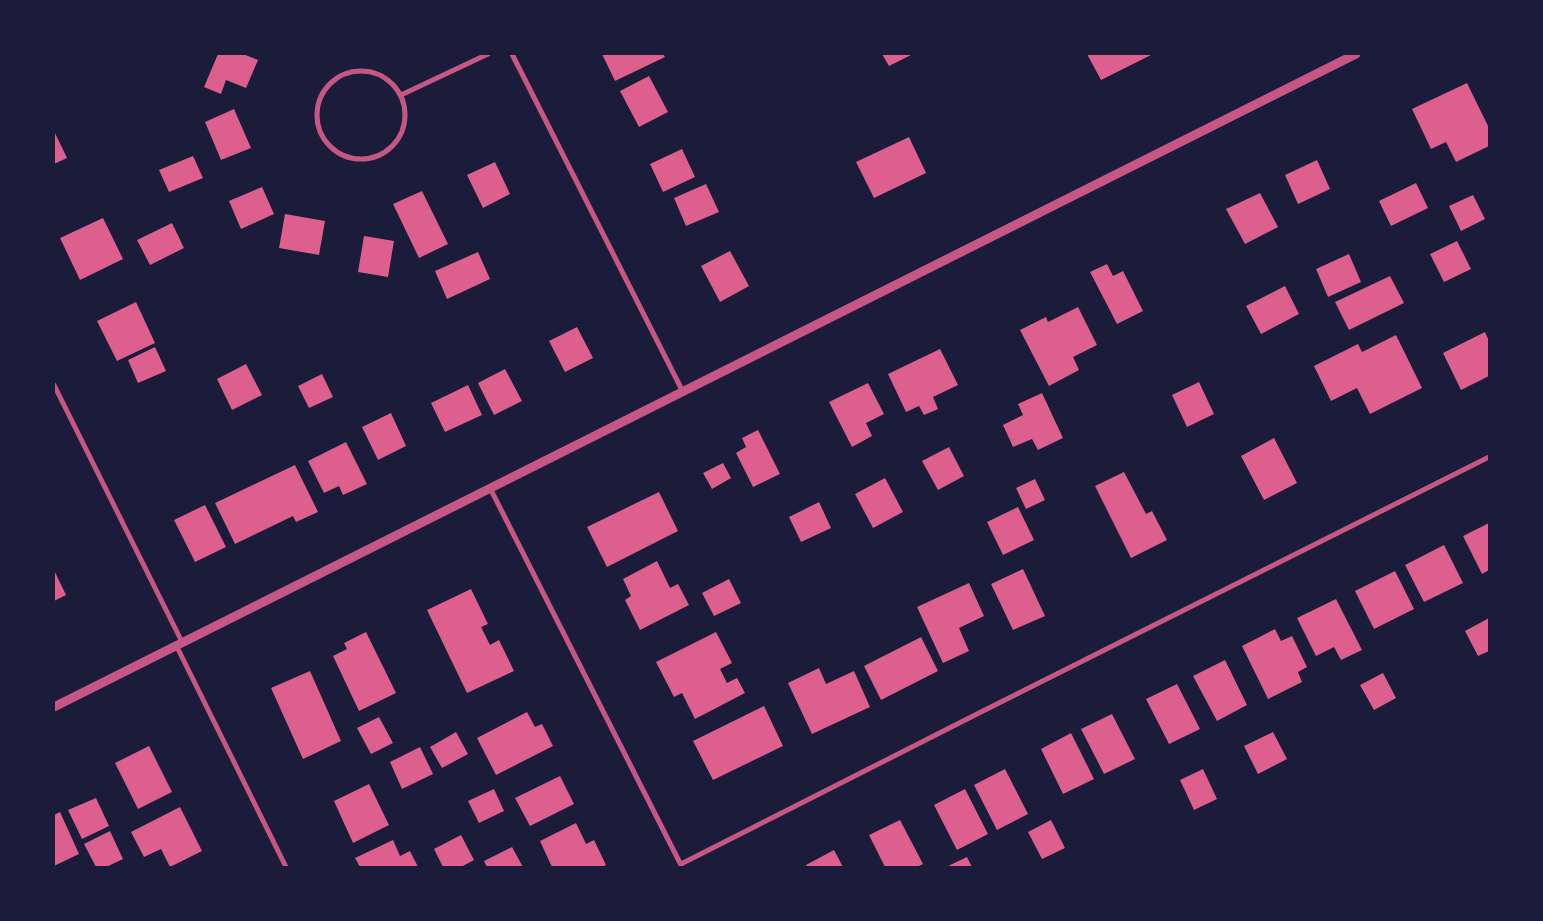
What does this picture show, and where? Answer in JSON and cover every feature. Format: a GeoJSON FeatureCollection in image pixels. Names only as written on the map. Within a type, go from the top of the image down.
{"type":"FeatureCollection","features":[{"type":"Feature","properties":{"kind":"street"},"geometry":{"type":"LineString","coordinates":[[401,95],[488,54]]}},
{"type":"Feature","properties":{"kind":"street"},"geometry":{"type":"LineString","coordinates":[[512,54],[683,392]]}},
{"type":"Feature","properties":{"kind":"street"},"geometry":{"type":"LineString","coordinates":[[54,707],[1356,54]]}},
{"type":"Feature","properties":{"kind":"street"},"geometry":{"type":"LineString","coordinates":[[355,72],[374,73],[389,81],[401,95],[405,113],[404,128],[398,139],[382,154],[362,160],[342,155],[329,146],[321,133],[317,118],[319,102],[327,87],[339,78],[355,72]]}},
{"type":"Feature","properties":{"kind":"street"},"geometry":{"type":"LineString","coordinates":[[54,386],[286,867]]}},
{"type":"Feature","properties":{"kind":"street"},"geometry":{"type":"LineString","coordinates":[[490,488],[682,866],[979,713],[1489,457]]}},
{"type":"Feature","properties":{"kind":"building"},"geometry":{"type":"Polygon","coordinates":[[[218,54],[243,54],[258,60],[246,88],[226,80],[221,94],[204,87],[218,54]]]}},
{"type":"Feature","properties":{"kind":"building"},"geometry":{"type":"Polygon","coordinates":[[[602,54],[663,54],[665,57],[615,81],[602,54]]]}},
{"type":"Feature","properties":{"kind":"building"},"geometry":{"type":"Polygon","coordinates":[[[882,54],[913,54],[889,66],[882,54]]]}},
{"type":"Feature","properties":{"kind":"building"},"geometry":{"type":"Polygon","coordinates":[[[1087,54],[1153,54],[1101,80],[1087,54]]]}},
{"type":"Feature","properties":{"kind":"building"},"geometry":{"type":"Polygon","coordinates":[[[649,76],[668,112],[639,127],[620,91],[649,76]]]}},
{"type":"Feature","properties":{"kind":"building"},"geometry":{"type":"Polygon","coordinates":[[[1467,83],[1489,128],[1489,146],[1456,162],[1446,142],[1431,149],[1412,109],[1467,83]]]}},
{"type":"Feature","properties":{"kind":"building"},"geometry":{"type":"Polygon","coordinates":[[[234,109],[251,148],[221,160],[205,122],[234,109]]]}},
{"type":"Feature","properties":{"kind":"building"},"geometry":{"type":"Polygon","coordinates":[[[54,131],[67,158],[54,164],[54,131]]]}},
{"type":"Feature","properties":{"kind":"building"},"geometry":{"type":"Polygon","coordinates":[[[909,137],[926,173],[874,198],[856,162],[909,137]]]}},
{"type":"Feature","properties":{"kind":"building"},"geometry":{"type":"Polygon","coordinates":[[[682,149],[695,177],[663,192],[650,164],[682,149]]]}},
{"type":"Feature","properties":{"kind":"building"},"geometry":{"type":"Polygon","coordinates":[[[193,156],[203,178],[169,192],[159,170],[193,156]]]}},
{"type":"Feature","properties":{"kind":"building"},"geometry":{"type":"Polygon","coordinates":[[[1317,160],[1330,189],[1298,204],[1285,175],[1317,160]]]}},
{"type":"Feature","properties":{"kind":"building"},"geometry":{"type":"Polygon","coordinates":[[[495,162],[510,194],[483,208],[467,175],[495,162]]]}},
{"type":"Feature","properties":{"kind":"building"},"geometry":{"type":"Polygon","coordinates":[[[1416,183],[1428,208],[1391,226],[1379,201],[1416,183]]]}},
{"type":"Feature","properties":{"kind":"building"},"geometry":{"type":"Polygon","coordinates":[[[706,184],[719,212],[686,226],[674,198],[706,184]]]}},
{"type":"Feature","properties":{"kind":"building"},"geometry":{"type":"Polygon","coordinates":[[[262,187],[274,214],[241,229],[229,201],[262,187]]]}},
{"type":"Feature","properties":{"kind":"building"},"geometry":{"type":"Polygon","coordinates":[[[422,191],[448,244],[419,258],[393,204],[422,191]]]}},
{"type":"Feature","properties":{"kind":"building"},"geometry":{"type":"Polygon","coordinates":[[[1260,193],[1278,227],[1245,244],[1226,209],[1260,193]]]}},
{"type":"Feature","properties":{"kind":"building"},"geometry":{"type":"Polygon","coordinates":[[[1473,195],[1485,219],[1461,231],[1449,206],[1473,195]]]}},
{"type":"Feature","properties":{"kind":"building"},"geometry":{"type":"Polygon","coordinates":[[[285,214],[325,221],[319,255],[279,248],[285,214]]]}},
{"type":"Feature","properties":{"kind":"building"},"geometry":{"type":"Polygon","coordinates":[[[103,218],[123,259],[80,280],[60,238],[103,218]]]}},
{"type":"Feature","properties":{"kind":"building"},"geometry":{"type":"Polygon","coordinates":[[[172,223],[184,248],[150,265],[137,240],[172,223]]]}},
{"type":"Feature","properties":{"kind":"building"},"geometry":{"type":"Polygon","coordinates":[[[364,236],[394,241],[388,277],[358,272],[364,236]]]}},
{"type":"Feature","properties":{"kind":"building"},"geometry":{"type":"Polygon","coordinates":[[[1457,241],[1471,269],[1444,282],[1430,254],[1457,241]]]}},
{"type":"Feature","properties":{"kind":"building"},"geometry":{"type":"Polygon","coordinates":[[[730,251],[749,286],[720,302],[701,266],[730,251]]]}},
{"type":"Feature","properties":{"kind":"building"},"geometry":{"type":"Polygon","coordinates":[[[478,252],[490,279],[447,299],[435,271],[478,252]]]}},
{"type":"Feature","properties":{"kind":"building"},"geometry":{"type":"Polygon","coordinates":[[[1349,254],[1361,282],[1328,297],[1316,269],[1349,254]]]}},
{"type":"Feature","properties":{"kind":"building"},"geometry":{"type":"Polygon","coordinates":[[[1107,264],[1113,276],[1123,271],[1143,311],[1117,324],[1090,272],[1107,264]]]}},
{"type":"Feature","properties":{"kind":"building"},"geometry":{"type":"Polygon","coordinates":[[[1390,276],[1404,303],[1349,330],[1335,302],[1390,276]]]}},
{"type":"Feature","properties":{"kind":"building"},"geometry":{"type":"Polygon","coordinates":[[[1285,286],[1299,314],[1261,334],[1246,306],[1285,286]]]}},
{"type":"Feature","properties":{"kind":"building"},"geometry":{"type":"Polygon","coordinates":[[[136,302],[155,343],[117,361],[97,321],[136,302]]]}},
{"type":"Feature","properties":{"kind":"building"},"geometry":{"type":"Polygon","coordinates":[[[1078,307],[1097,345],[1073,357],[1079,370],[1049,386],[1020,330],[1046,317],[1048,322],[1078,307]]]}},
{"type":"Feature","properties":{"kind":"building"},"geometry":{"type":"Polygon","coordinates":[[[577,327],[593,358],[565,372],[549,341],[577,327]]]}},
{"type":"Feature","properties":{"kind":"building"},"geometry":{"type":"Polygon","coordinates":[[[1485,332],[1489,341],[1489,376],[1461,390],[1443,353],[1485,332]]]}},
{"type":"Feature","properties":{"kind":"building"},"geometry":{"type":"Polygon","coordinates":[[[1396,335],[1422,388],[1370,414],[1357,388],[1331,401],[1314,366],[1358,344],[1362,352],[1396,335]]]}},
{"type":"Feature","properties":{"kind":"building"},"geometry":{"type":"Polygon","coordinates":[[[155,347],[166,371],[138,383],[128,360],[155,347]]]}},
{"type":"Feature","properties":{"kind":"building"},"geometry":{"type":"Polygon","coordinates":[[[940,349],[958,385],[933,397],[938,409],[924,415],[919,406],[906,412],[888,374],[940,349]]]}},
{"type":"Feature","properties":{"kind":"building"},"geometry":{"type":"Polygon","coordinates":[[[246,364],[262,395],[232,410],[217,379],[246,364]]]}},
{"type":"Feature","properties":{"kind":"building"},"geometry":{"type":"Polygon","coordinates":[[[505,369],[522,401],[494,415],[478,383],[505,369]]]}},
{"type":"Feature","properties":{"kind":"building"},"geometry":{"type":"Polygon","coordinates":[[[322,374],[333,397],[309,408],[298,386],[322,374]]]}},
{"type":"Feature","properties":{"kind":"building"},"geometry":{"type":"Polygon","coordinates":[[[1199,382],[1214,414],[1187,427],[1172,395],[1199,382]]]}},
{"type":"Feature","properties":{"kind":"building"},"geometry":{"type":"Polygon","coordinates":[[[868,383],[884,414],[866,423],[872,436],[852,447],[829,402],[868,383]]]}},
{"type":"Feature","properties":{"kind":"building"},"geometry":{"type":"Polygon","coordinates":[[[468,385],[482,415],[445,432],[431,403],[468,385]]]}},
{"type":"Feature","properties":{"kind":"building"},"geometry":{"type":"Polygon","coordinates":[[[1042,393],[1063,438],[1038,450],[1032,439],[1013,447],[1003,425],[1023,415],[1018,404],[1042,393]]]}},
{"type":"Feature","properties":{"kind":"building"},"geometry":{"type":"Polygon","coordinates":[[[391,413],[406,446],[378,460],[362,427],[391,413]]]}},
{"type":"Feature","properties":{"kind":"building"},"geometry":{"type":"Polygon","coordinates":[[[758,430],[780,474],[753,487],[736,453],[746,447],[742,438],[758,430]]]}},
{"type":"Feature","properties":{"kind":"building"},"geometry":{"type":"Polygon","coordinates":[[[1274,438],[1297,483],[1264,500],[1241,456],[1274,438]]]}},
{"type":"Feature","properties":{"kind":"building"},"geometry":{"type":"Polygon","coordinates":[[[346,442],[367,484],[343,495],[339,486],[324,493],[308,461],[346,442]]]}},
{"type":"Feature","properties":{"kind":"building"},"geometry":{"type":"Polygon","coordinates":[[[949,447],[964,476],[938,490],[922,461],[949,447]]]}},
{"type":"Feature","properties":{"kind":"building"},"geometry":{"type":"Polygon","coordinates":[[[723,463],[731,478],[712,489],[703,473],[723,463]]]}},
{"type":"Feature","properties":{"kind":"building"},"geometry":{"type":"Polygon","coordinates":[[[295,465],[318,512],[296,522],[293,516],[235,544],[215,503],[295,465]]]}},
{"type":"Feature","properties":{"kind":"building"},"geometry":{"type":"Polygon","coordinates":[[[1124,472],[1146,514],[1152,511],[1167,540],[1131,558],[1095,486],[1124,472]]]}},
{"type":"Feature","properties":{"kind":"building"},"geometry":{"type":"Polygon","coordinates":[[[885,478],[903,512],[873,528],[855,494],[885,478]]]}},
{"type":"Feature","properties":{"kind":"building"},"geometry":{"type":"Polygon","coordinates":[[[1035,479],[1045,500],[1026,509],[1016,488],[1035,479]]]}},
{"type":"Feature","properties":{"kind":"building"},"geometry":{"type":"Polygon","coordinates":[[[659,492],[678,531],[607,567],[587,527],[659,492]]]}},
{"type":"Feature","properties":{"kind":"building"},"geometry":{"type":"Polygon","coordinates":[[[819,502],[831,528],[801,542],[789,517],[819,502]]]}},
{"type":"Feature","properties":{"kind":"building"},"geometry":{"type":"Polygon","coordinates":[[[205,505],[226,547],[195,562],[174,520],[205,505]]]}},
{"type":"Feature","properties":{"kind":"building"},"geometry":{"type":"Polygon","coordinates":[[[1018,507],[1034,540],[1003,555],[987,522],[1018,507]]]}},
{"type":"Feature","properties":{"kind":"building"},"geometry":{"type":"Polygon","coordinates":[[[1489,523],[1489,570],[1482,574],[1463,536],[1489,523]]]}},
{"type":"Feature","properties":{"kind":"building"},"geometry":{"type":"Polygon","coordinates":[[[1444,545],[1463,583],[1424,602],[1405,565],[1444,545]]]}},
{"type":"Feature","properties":{"kind":"building"},"geometry":{"type":"Polygon","coordinates":[[[657,561],[670,588],[678,584],[689,605],[640,630],[625,600],[631,596],[623,579],[657,561]]]}},
{"type":"Feature","properties":{"kind":"building"},"geometry":{"type":"Polygon","coordinates":[[[1023,569],[1045,616],[1013,630],[991,584],[1023,569]]]}},
{"type":"Feature","properties":{"kind":"building"},"geometry":{"type":"Polygon","coordinates":[[[54,570],[66,595],[54,601],[54,570]]]}},
{"type":"Feature","properties":{"kind":"building"},"geometry":{"type":"Polygon","coordinates":[[[1395,571],[1414,609],[1374,629],[1355,591],[1395,571]]]}},
{"type":"Feature","properties":{"kind":"building"},"geometry":{"type":"Polygon","coordinates":[[[729,579],[741,603],[714,616],[702,593],[729,579]]]}},
{"type":"Feature","properties":{"kind":"building"},"geometry":{"type":"Polygon","coordinates":[[[969,583],[984,616],[959,628],[969,651],[943,663],[917,607],[969,583]]]}},
{"type":"Feature","properties":{"kind":"building"},"geometry":{"type":"Polygon","coordinates":[[[471,589],[488,624],[481,627],[490,645],[499,640],[514,671],[467,693],[427,610],[471,589]]]}},
{"type":"Feature","properties":{"kind":"building"},"geometry":{"type":"Polygon","coordinates":[[[1336,599],[1362,650],[1341,660],[1334,647],[1316,656],[1297,618],[1336,599]]]}},
{"type":"Feature","properties":{"kind":"building"},"geometry":{"type":"Polygon","coordinates":[[[1489,618],[1489,651],[1478,656],[1465,631],[1489,618]]]}},
{"type":"Feature","properties":{"kind":"building"},"geometry":{"type":"Polygon","coordinates":[[[1275,629],[1281,641],[1292,636],[1307,667],[1298,672],[1302,682],[1268,699],[1242,646],[1275,629]]]}},
{"type":"Feature","properties":{"kind":"building"},"geometry":{"type":"Polygon","coordinates":[[[366,632],[396,693],[359,711],[333,656],[347,649],[344,643],[366,632]]]}},
{"type":"Feature","properties":{"kind":"building"},"geometry":{"type":"Polygon","coordinates":[[[716,632],[732,663],[720,669],[727,683],[737,678],[745,693],[695,719],[682,693],[674,697],[656,662],[716,632]]]}},
{"type":"Feature","properties":{"kind":"building"},"geometry":{"type":"Polygon","coordinates":[[[921,637],[938,671],[881,700],[864,666],[921,637]]]}},
{"type":"Feature","properties":{"kind":"building"},"geometry":{"type":"Polygon","coordinates":[[[1225,660],[1247,705],[1217,721],[1193,676],[1225,660]]]}},
{"type":"Feature","properties":{"kind":"building"},"geometry":{"type":"Polygon","coordinates":[[[819,668],[826,684],[854,671],[870,707],[812,734],[788,683],[819,668]]]}},
{"type":"Feature","properties":{"kind":"building"},"geometry":{"type":"Polygon","coordinates":[[[310,671],[341,741],[303,759],[271,688],[310,671]]]}},
{"type":"Feature","properties":{"kind":"building"},"geometry":{"type":"Polygon","coordinates":[[[1383,673],[1396,698],[1374,710],[1360,685],[1383,673]]]}},
{"type":"Feature","properties":{"kind":"building"},"geometry":{"type":"Polygon","coordinates":[[[1177,684],[1200,729],[1169,744],[1146,699],[1177,684]]]}},
{"type":"Feature","properties":{"kind":"building"},"geometry":{"type":"Polygon","coordinates":[[[764,706],[783,746],[713,780],[693,741],[764,706]]]}},
{"type":"Feature","properties":{"kind":"building"},"geometry":{"type":"Polygon","coordinates":[[[527,712],[535,727],[542,724],[553,746],[496,775],[477,738],[527,712]]]}},
{"type":"Feature","properties":{"kind":"building"},"geometry":{"type":"Polygon","coordinates":[[[1112,714],[1135,759],[1104,774],[1081,729],[1112,714]]]}},
{"type":"Feature","properties":{"kind":"building"},"geometry":{"type":"Polygon","coordinates":[[[379,717],[393,743],[371,754],[357,728],[379,717]]]}},
{"type":"Feature","properties":{"kind":"building"},"geometry":{"type":"Polygon","coordinates":[[[456,732],[468,754],[442,768],[430,747],[456,732]]]}},
{"type":"Feature","properties":{"kind":"building"},"geometry":{"type":"Polygon","coordinates":[[[1273,732],[1287,759],[1258,774],[1244,746],[1273,732]]]}},
{"type":"Feature","properties":{"kind":"building"},"geometry":{"type":"Polygon","coordinates":[[[1071,733],[1094,779],[1063,794],[1041,749],[1071,733]]]}},
{"type":"Feature","properties":{"kind":"building"},"geometry":{"type":"Polygon","coordinates":[[[149,746],[172,792],[138,809],[115,763],[149,746]]]}},
{"type":"Feature","properties":{"kind":"building"},"geometry":{"type":"Polygon","coordinates":[[[420,747],[433,774],[402,789],[390,762],[420,747]]]}},
{"type":"Feature","properties":{"kind":"building"},"geometry":{"type":"Polygon","coordinates":[[[1005,769],[1028,814],[997,830],[974,785],[1005,769]]]}},
{"type":"Feature","properties":{"kind":"building"},"geometry":{"type":"Polygon","coordinates":[[[1203,769],[1217,799],[1194,810],[1180,780],[1203,769]]]}},
{"type":"Feature","properties":{"kind":"building"},"geometry":{"type":"Polygon","coordinates":[[[560,776],[574,804],[530,826],[515,798],[560,776]]]}},
{"type":"Feature","properties":{"kind":"building"},"geometry":{"type":"Polygon","coordinates":[[[369,784],[389,825],[353,843],[334,801],[369,784]]]}},
{"type":"Feature","properties":{"kind":"building"},"geometry":{"type":"Polygon","coordinates":[[[494,789],[504,811],[479,823],[468,801],[494,789]]]}},
{"type":"Feature","properties":{"kind":"building"},"geometry":{"type":"Polygon","coordinates":[[[965,789],[988,834],[957,850],[934,805],[965,789]]]}},
{"type":"Feature","properties":{"kind":"building"},"geometry":{"type":"Polygon","coordinates":[[[96,798],[109,826],[82,839],[68,810],[96,798]]]}},
{"type":"Feature","properties":{"kind":"building"},"geometry":{"type":"Polygon","coordinates":[[[180,807],[202,851],[170,867],[161,849],[144,857],[131,832],[180,807]]]}},
{"type":"Feature","properties":{"kind":"building"},"geometry":{"type":"Polygon","coordinates":[[[60,812],[79,854],[54,866],[54,815],[60,812]]]}},
{"type":"Feature","properties":{"kind":"building"},"geometry":{"type":"Polygon","coordinates":[[[900,820],[923,864],[917,867],[885,867],[869,835],[900,820]]]}},
{"type":"Feature","properties":{"kind":"building"},"geometry":{"type":"Polygon","coordinates":[[[1051,820],[1065,848],[1042,859],[1028,832],[1051,820]]]}},
{"type":"Feature","properties":{"kind":"building"},"geometry":{"type":"Polygon","coordinates":[[[576,823],[586,844],[594,840],[606,865],[602,867],[552,867],[540,841],[576,823]]]}},
{"type":"Feature","properties":{"kind":"building"},"geometry":{"type":"Polygon","coordinates":[[[110,831],[123,859],[106,867],[96,867],[84,844],[110,831]]]}},
{"type":"Feature","properties":{"kind":"building"},"geometry":{"type":"Polygon","coordinates":[[[461,835],[474,860],[461,867],[443,867],[434,849],[461,835]]]}},
{"type":"Feature","properties":{"kind":"building"},"geometry":{"type":"Polygon","coordinates":[[[393,840],[400,856],[410,851],[418,867],[360,867],[355,858],[393,840]]]}},
{"type":"Feature","properties":{"kind":"building"},"geometry":{"type":"Polygon","coordinates":[[[512,847],[523,867],[487,867],[484,861],[512,847]]]}},
{"type":"Feature","properties":{"kind":"building"},"geometry":{"type":"Polygon","coordinates":[[[834,850],[843,867],[807,867],[806,865],[834,850]]]}},
{"type":"Feature","properties":{"kind":"building"},"geometry":{"type":"Polygon","coordinates":[[[967,857],[972,867],[946,867],[967,857]]]}}]}
